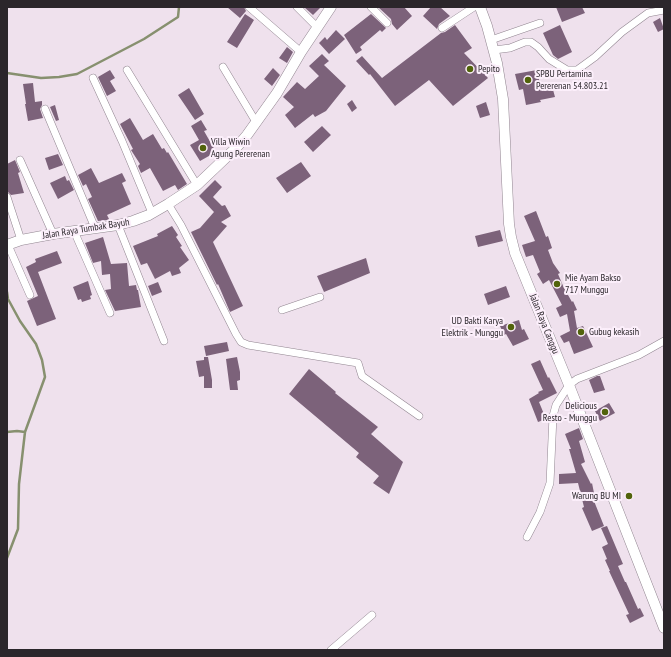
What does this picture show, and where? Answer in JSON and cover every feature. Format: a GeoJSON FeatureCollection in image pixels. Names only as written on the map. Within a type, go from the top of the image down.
{"type":"FeatureCollection","features":[{"type":"Feature","properties":{"kind":"main road","name":"Jalan Raya Tumbak Bayuh"},"geometry":{"type":"LineString","coordinates":[[7,245],[22,240],[53,234],[118,225],[142,218],[168,204],[196,185],[236,148],[256,122],[277,93],[317,27],[331,7]]}},
{"type":"Feature","properties":{"kind":"main road","name":"Jalan Raya Canggu"},"geometry":{"type":"LineString","coordinates":[[480,7],[492,45],[503,99],[511,237],[519,265],[569,385],[664,628]]}},
{"type":"Feature","properties":{"kind":"street"},"geometry":{"type":"LineString","coordinates":[[249,7],[302,52]]}},
{"type":"Feature","properties":{"kind":"street"},"geometry":{"type":"LineString","coordinates":[[297,7],[317,27]]}},
{"type":"Feature","properties":{"kind":"street"},"geometry":{"type":"LineString","coordinates":[[371,7],[387,23]]}},
{"type":"Feature","properties":{"kind":"street"},"geometry":{"type":"LineString","coordinates":[[442,28],[474,7]]}},
{"type":"Feature","properties":{"kind":"street"},"geometry":{"type":"LineString","coordinates":[[492,45],[510,48],[521,43],[532,42],[549,59],[567,70],[577,70],[595,57],[622,32],[648,13],[664,10]]}},
{"type":"Feature","properties":{"kind":"street"},"geometry":{"type":"LineString","coordinates":[[492,45],[540,23]]}},
{"type":"Feature","properties":{"kind":"street"},"geometry":{"type":"LineString","coordinates":[[223,67],[256,122]]}},
{"type":"Feature","properties":{"kind":"street"},"geometry":{"type":"LineString","coordinates":[[127,70],[196,185]]}},
{"type":"Feature","properties":{"kind":"street"},"geometry":{"type":"LineString","coordinates":[[93,78],[122,141],[152,213]]}},
{"type":"Feature","properties":{"kind":"street"},"geometry":{"type":"LineString","coordinates":[[45,109],[95,228]]}},
{"type":"Feature","properties":{"kind":"street"},"geometry":{"type":"LineString","coordinates":[[20,160],[53,234]]}},
{"type":"Feature","properties":{"kind":"street"},"geometry":{"type":"LineString","coordinates":[[7,197],[22,240]]}},
{"type":"Feature","properties":{"kind":"street"},"geometry":{"type":"LineString","coordinates":[[168,204],[181,225],[236,334],[242,342],[248,345],[358,363],[362,376],[419,416]]}},
{"type":"Feature","properties":{"kind":"street"},"geometry":{"type":"LineString","coordinates":[[118,225],[164,341]]}},
{"type":"Feature","properties":{"kind":"street"},"geometry":{"type":"LineString","coordinates":[[74,231],[110,313]]}},
{"type":"Feature","properties":{"kind":"street"},"geometry":{"type":"LineString","coordinates":[[7,245],[30,295]]}},
{"type":"Feature","properties":{"kind":"street"},"geometry":{"type":"LineString","coordinates":[[282,310],[320,297]]}},
{"type":"Feature","properties":{"kind":"street"},"geometry":{"type":"LineString","coordinates":[[527,537],[540,512],[550,483],[553,416],[556,405],[569,385],[577,379],[639,354],[664,341]]}},
{"type":"Feature","properties":{"kind":"street"},"geometry":{"type":"LineString","coordinates":[[332,650],[372,615]]}},
{"type":"Feature","properties":{"kind":"building"},"geometry":{"type":"Polygon","coordinates":[[[227,7],[244,7],[246,11],[240,18],[227,7]]]}},
{"type":"Feature","properties":{"kind":"building"},"geometry":{"type":"Polygon","coordinates":[[[304,7],[321,7],[313,15],[304,7]]]}},
{"type":"Feature","properties":{"kind":"building"},"geometry":{"type":"Polygon","coordinates":[[[378,7],[404,7],[412,16],[397,30],[392,24],[391,19],[378,7]]]}},
{"type":"Feature","properties":{"kind":"building"},"geometry":{"type":"Polygon","coordinates":[[[431,7],[440,7],[450,16],[439,24],[437,29],[423,16],[431,7]]]}},
{"type":"Feature","properties":{"kind":"building"},"geometry":{"type":"Polygon","coordinates":[[[556,7],[582,7],[585,13],[562,22],[556,7]]]}},
{"type":"Feature","properties":{"kind":"building"},"geometry":{"type":"Polygon","coordinates":[[[245,14],[254,20],[237,48],[227,42],[245,14]]]}},
{"type":"Feature","properties":{"kind":"building"},"geometry":{"type":"Polygon","coordinates":[[[371,14],[386,28],[382,32],[380,30],[360,47],[362,50],[356,54],[344,35],[371,14]]]}},
{"type":"Feature","properties":{"kind":"building"},"geometry":{"type":"Polygon","coordinates":[[[660,18],[664,29],[658,32],[653,22],[660,18]]]}},
{"type":"Feature","properties":{"kind":"building"},"geometry":{"type":"Polygon","coordinates":[[[455,25],[472,48],[464,53],[488,78],[453,106],[429,80],[395,106],[370,74],[369,75],[356,61],[362,56],[382,78],[441,33],[455,25]]]}},
{"type":"Feature","properties":{"kind":"building"},"geometry":{"type":"Polygon","coordinates":[[[560,25],[572,52],[558,59],[553,55],[543,33],[560,25]]]}},
{"type":"Feature","properties":{"kind":"building"},"geometry":{"type":"Polygon","coordinates":[[[336,30],[345,39],[329,54],[319,43],[325,37],[327,40],[336,30]]]}},
{"type":"Feature","properties":{"kind":"building"},"geometry":{"type":"Polygon","coordinates":[[[287,47],[293,52],[287,63],[279,58],[287,47]]]}},
{"type":"Feature","properties":{"kind":"building"},"geometry":{"type":"Polygon","coordinates":[[[322,54],[329,61],[324,65],[346,86],[326,111],[315,117],[313,114],[295,128],[285,115],[294,107],[283,97],[297,82],[305,89],[319,76],[309,66],[322,54]]]}},
{"type":"Feature","properties":{"kind":"building"},"geometry":{"type":"Polygon","coordinates":[[[273,68],[280,75],[272,86],[264,79],[273,68]]]}},
{"type":"Feature","properties":{"kind":"building"},"geometry":{"type":"Polygon","coordinates":[[[110,70],[115,78],[110,81],[116,91],[107,96],[98,77],[110,70]]]}},
{"type":"Feature","properties":{"kind":"building"},"geometry":{"type":"Polygon","coordinates":[[[537,70],[541,89],[552,86],[555,97],[526,105],[523,89],[519,90],[515,74],[537,70]]]}},
{"type":"Feature","properties":{"kind":"building"},"geometry":{"type":"Polygon","coordinates":[[[33,83],[35,102],[42,101],[40,109],[43,118],[28,121],[23,84],[33,83]]]}},
{"type":"Feature","properties":{"kind":"building"},"geometry":{"type":"Polygon","coordinates":[[[189,88],[204,114],[195,120],[178,95],[189,88]]]}},
{"type":"Feature","properties":{"kind":"building"},"geometry":{"type":"Polygon","coordinates":[[[352,100],[357,108],[352,112],[347,104],[352,100]]]}},
{"type":"Feature","properties":{"kind":"building"},"geometry":{"type":"Polygon","coordinates":[[[486,102],[490,115],[480,118],[476,106],[486,102]]]}},
{"type":"Feature","properties":{"kind":"building"},"geometry":{"type":"Polygon","coordinates":[[[55,105],[59,120],[56,121],[50,107],[55,105]]]}},
{"type":"Feature","properties":{"kind":"building"},"geometry":{"type":"Polygon","coordinates":[[[130,118],[143,140],[153,134],[162,149],[164,148],[167,153],[168,152],[187,184],[178,190],[175,185],[163,191],[150,168],[141,173],[138,166],[140,164],[131,150],[133,149],[120,124],[130,118]]]}},
{"type":"Feature","properties":{"kind":"building"},"geometry":{"type":"Polygon","coordinates":[[[201,120],[207,130],[204,131],[216,152],[200,161],[190,145],[199,140],[191,126],[201,120]]]}},
{"type":"Feature","properties":{"kind":"building"},"geometry":{"type":"Polygon","coordinates":[[[322,126],[331,135],[313,152],[304,142],[322,126]]]}},
{"type":"Feature","properties":{"kind":"building"},"geometry":{"type":"Polygon","coordinates":[[[58,154],[63,165],[49,170],[45,158],[58,154]]]}},
{"type":"Feature","properties":{"kind":"building"},"geometry":{"type":"Polygon","coordinates":[[[15,160],[20,172],[18,173],[24,193],[11,195],[7,188],[7,164],[15,160]]]}},
{"type":"Feature","properties":{"kind":"building"},"geometry":{"type":"Polygon","coordinates":[[[301,162],[311,176],[287,193],[276,178],[301,162]]]}},
{"type":"Feature","properties":{"kind":"building"},"geometry":{"type":"Polygon","coordinates":[[[91,168],[99,183],[122,173],[126,181],[122,183],[131,204],[107,215],[108,220],[98,221],[88,199],[92,197],[86,184],[83,186],[78,175],[91,168]]]}},
{"type":"Feature","properties":{"kind":"building"},"geometry":{"type":"Polygon","coordinates":[[[65,176],[67,181],[69,180],[74,190],[58,199],[50,183],[65,176]]]}},
{"type":"Feature","properties":{"kind":"building"},"geometry":{"type":"Polygon","coordinates":[[[215,180],[222,187],[213,197],[222,206],[225,205],[231,216],[221,222],[227,226],[213,242],[243,306],[230,312],[218,284],[217,285],[191,232],[200,228],[214,212],[199,196],[215,180]]]}},
{"type":"Feature","properties":{"kind":"building"},"geometry":{"type":"Polygon","coordinates":[[[536,211],[552,248],[548,250],[553,263],[560,273],[558,274],[564,288],[577,310],[574,311],[577,328],[583,326],[593,347],[574,354],[569,341],[564,343],[560,336],[570,331],[567,314],[560,317],[556,308],[562,305],[549,280],[543,284],[537,274],[540,272],[533,255],[526,257],[522,245],[535,241],[524,216],[536,211]]]}},
{"type":"Feature","properties":{"kind":"building"},"geometry":{"type":"Polygon","coordinates":[[[172,226],[178,235],[176,237],[182,246],[180,247],[189,260],[179,268],[181,273],[172,276],[170,271],[155,279],[147,263],[141,265],[133,246],[158,236],[157,234],[172,226]]]}},
{"type":"Feature","properties":{"kind":"building"},"geometry":{"type":"Polygon","coordinates":[[[500,230],[503,241],[478,247],[475,236],[500,230]]]}},
{"type":"Feature","properties":{"kind":"building"},"geometry":{"type":"Polygon","coordinates":[[[103,237],[111,264],[127,263],[129,286],[136,285],[141,307],[115,311],[105,290],[111,289],[110,274],[102,275],[101,261],[93,263],[85,243],[103,237]]]}},
{"type":"Feature","properties":{"kind":"building"},"geometry":{"type":"Polygon","coordinates":[[[57,251],[62,263],[38,272],[56,319],[37,326],[27,301],[38,296],[26,267],[36,262],[35,259],[57,251]]]}},
{"type":"Feature","properties":{"kind":"building"},"geometry":{"type":"Polygon","coordinates":[[[366,258],[370,273],[324,292],[317,276],[366,258]]]}},
{"type":"Feature","properties":{"kind":"building"},"geometry":{"type":"Polygon","coordinates":[[[88,281],[92,295],[90,296],[91,299],[82,302],[81,299],[78,300],[73,287],[88,281]]]}},
{"type":"Feature","properties":{"kind":"building"},"geometry":{"type":"Polygon","coordinates":[[[158,282],[162,292],[152,296],[148,286],[158,282]]]}},
{"type":"Feature","properties":{"kind":"building"},"geometry":{"type":"Polygon","coordinates":[[[506,286],[510,297],[488,305],[484,294],[506,286]]]}},
{"type":"Feature","properties":{"kind":"building"},"geometry":{"type":"Polygon","coordinates":[[[519,320],[522,330],[524,329],[529,339],[513,346],[506,334],[504,335],[500,326],[519,320]]]}},
{"type":"Feature","properties":{"kind":"building"},"geometry":{"type":"Polygon","coordinates":[[[227,342],[229,351],[206,356],[204,346],[227,342]]]}},
{"type":"Feature","properties":{"kind":"building"},"geometry":{"type":"Polygon","coordinates":[[[204,357],[208,357],[212,388],[204,388],[204,376],[199,377],[196,361],[204,360],[204,357]]]}},
{"type":"Feature","properties":{"kind":"building"},"geometry":{"type":"Polygon","coordinates":[[[237,357],[240,372],[240,380],[237,381],[238,390],[230,390],[226,359],[237,357]]]}},
{"type":"Feature","properties":{"kind":"building"},"geometry":{"type":"Polygon","coordinates":[[[540,360],[557,393],[539,402],[546,419],[538,422],[529,399],[543,390],[531,364],[540,360]]]}},
{"type":"Feature","properties":{"kind":"building"},"geometry":{"type":"Polygon","coordinates":[[[309,369],[336,392],[335,393],[378,427],[371,434],[403,462],[389,494],[373,483],[379,476],[356,457],[359,453],[289,394],[309,369]]]}},
{"type":"Feature","properties":{"kind":"building"},"geometry":{"type":"Polygon","coordinates":[[[600,376],[605,390],[594,393],[589,380],[600,376]]]}},
{"type":"Feature","properties":{"kind":"building","name":"Delicious Resto - Munggu"},"geometry":{"type":"Polygon","coordinates":[[[609,403],[615,413],[600,421],[595,411],[609,403]]]}},
{"type":"Feature","properties":{"kind":"building"},"geometry":{"type":"Polygon","coordinates":[[[579,428],[583,439],[579,441],[585,462],[581,464],[591,484],[592,483],[594,493],[596,493],[598,500],[594,501],[604,526],[592,531],[582,508],[584,507],[578,483],[559,484],[559,474],[576,473],[569,449],[571,449],[565,434],[579,428]]]}},
{"type":"Feature","properties":{"kind":"building"},"geometry":{"type":"Polygon","coordinates":[[[607,526],[623,564],[618,566],[638,609],[640,608],[644,616],[630,623],[626,615],[629,614],[605,560],[607,559],[602,547],[608,544],[601,528],[607,526]]]}},
{"type":"Feature","properties":{"kind":"waterway"},"geometry":{"type":"LineString","coordinates":[[7,73],[41,78],[77,74],[144,39],[178,17],[179,7]]}},
{"type":"Feature","properties":{"kind":"waterway"},"geometry":{"type":"LineString","coordinates":[[7,292],[8,299],[20,321],[36,344],[42,360],[45,377],[25,432],[19,484],[18,529],[7,558]]}},
{"type":"Feature","properties":{"kind":"waterway"},"geometry":{"type":"LineString","coordinates":[[7,432],[25,432]]}},
{"type":"Feature","properties":{"kind":"place","name":"Pepito"},"geometry":{"type":"Point","coordinates":[470,69]}},
{"type":"Feature","properties":{"kind":"place","name":"SPBU Pertamina Pererenan 54.803.21"},"geometry":{"type":"Point","coordinates":[528,80]}},
{"type":"Feature","properties":{"kind":"place","name":"Villa Wiwin Agung Pererenan"},"geometry":{"type":"Point","coordinates":[203,148]}},
{"type":"Feature","properties":{"kind":"place","name":"Mie Ayam Bakso 717 Munggu"},"geometry":{"type":"Point","coordinates":[557,284]}},
{"type":"Feature","properties":{"kind":"place","name":"UD Bakti Karya Elektrik - Munggu"},"geometry":{"type":"Point","coordinates":[511,327]}},
{"type":"Feature","properties":{"kind":"place","name":"Gubug kekasih"},"geometry":{"type":"Point","coordinates":[581,332]}},
{"type":"Feature","properties":{"kind":"place","name":"Delicious Resto - Munggu"},"geometry":{"type":"Point","coordinates":[605,412]}},
{"type":"Feature","properties":{"kind":"place","name":"Warung BU MI"},"geometry":{"type":"Point","coordinates":[629,496]}}]}
